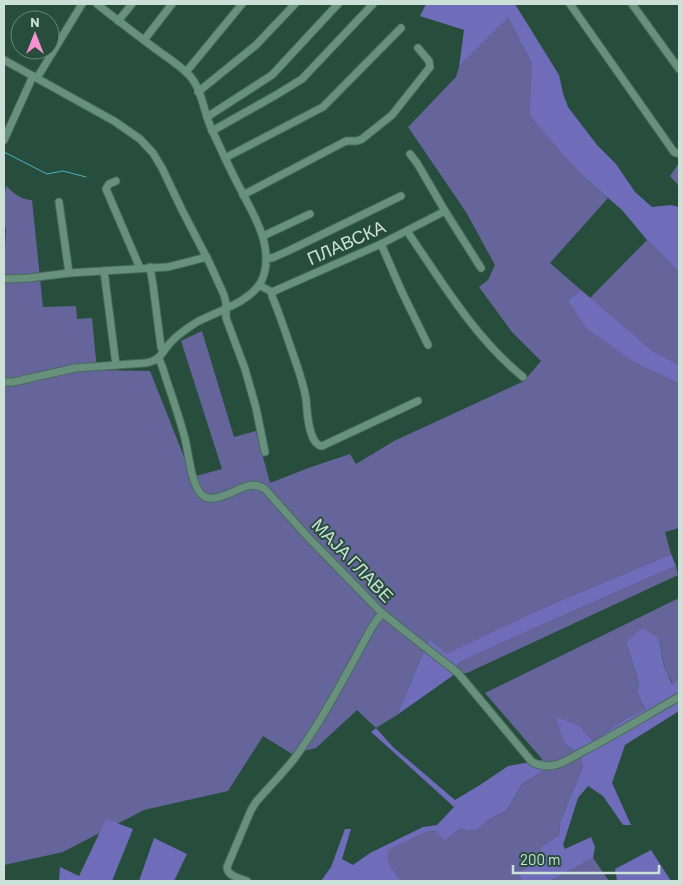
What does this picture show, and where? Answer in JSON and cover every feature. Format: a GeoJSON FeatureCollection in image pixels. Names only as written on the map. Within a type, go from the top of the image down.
{"type":"FeatureCollection","features":[{"type":"Feature","properties":{"kind":"street"},"geometry":{"type":"LineString","coordinates":[[4,140],[35,77],[82,4]]}},
{"type":"Feature","properties":{"kind":"street"},"geometry":{"type":"LineString","coordinates":[[4,382],[13,382],[75,368],[145,364],[154,361],[158,359],[172,340],[189,327],[246,297],[259,285],[265,269],[267,258],[263,236],[212,131],[192,79],[186,72],[97,4]]}},
{"type":"Feature","properties":{"kind":"street"},"geometry":{"type":"LineString","coordinates":[[118,21],[132,4]]}},
{"type":"Feature","properties":{"kind":"street"},"geometry":{"type":"LineString","coordinates":[[144,40],[172,4]]}},
{"type":"Feature","properties":{"kind":"street"},"geometry":{"type":"LineString","coordinates":[[186,72],[242,4]]}},
{"type":"Feature","properties":{"kind":"street"},"geometry":{"type":"LineString","coordinates":[[198,92],[256,45],[295,4]]}},
{"type":"Feature","properties":{"kind":"street"},"geometry":{"type":"LineString","coordinates":[[207,117],[272,75],[338,4]]}},
{"type":"Feature","properties":{"kind":"street"},"geometry":{"type":"LineString","coordinates":[[212,131],[302,80],[373,4]]}},
{"type":"Feature","properties":{"kind":"street"},"geometry":{"type":"LineString","coordinates":[[570,4],[674,152],[679,153]]}},
{"type":"Feature","properties":{"kind":"street"},"geometry":{"type":"LineString","coordinates":[[632,4],[679,69]]}},
{"type":"Feature","properties":{"kind":"street"},"geometry":{"type":"LineString","coordinates":[[225,158],[329,103],[401,28]]}},
{"type":"Feature","properties":{"kind":"street"},"geometry":{"type":"LineString","coordinates":[[243,194],[346,141],[362,140],[398,108],[430,67],[429,61],[418,48]]}},
{"type":"Feature","properties":{"kind":"street"},"geometry":{"type":"LineString","coordinates":[[4,61],[114,121],[149,147],[162,168],[224,295],[226,316],[242,361],[265,452]]}},
{"type":"Feature","properties":{"kind":"street"},"geometry":{"type":"LineString","coordinates":[[410,154],[481,268]]}},
{"type":"Feature","properties":{"kind":"street"},"geometry":{"type":"LineString","coordinates":[[116,181],[109,184],[106,189],[140,268]]}},
{"type":"Feature","properties":{"kind":"street"},"geometry":{"type":"LineString","coordinates":[[267,258],[288,251],[401,196]]}},
{"type":"Feature","properties":{"kind":"street"},"geometry":{"type":"LineString","coordinates":[[59,202],[69,273]]}},
{"type":"Feature","properties":{"kind":"street","name":"ПЛАВСКА"},"geometry":{"type":"LineString","coordinates":[[272,292],[380,244],[445,211]]}},
{"type":"Feature","properties":{"kind":"street"},"geometry":{"type":"LineString","coordinates":[[263,236],[310,214]]}},
{"type":"Feature","properties":{"kind":"street"},"geometry":{"type":"LineString","coordinates":[[407,231],[478,332],[497,354],[523,377]]}},
{"type":"Feature","properties":{"kind":"street"},"geometry":{"type":"LineString","coordinates":[[380,244],[428,345]]}},
{"type":"Feature","properties":{"kind":"street"},"geometry":{"type":"LineString","coordinates":[[4,278],[29,278],[104,270],[172,266],[207,257]]}},
{"type":"Feature","properties":{"kind":"street"},"geometry":{"type":"LineString","coordinates":[[150,268],[163,352]]}},
{"type":"Feature","properties":{"kind":"street"},"geometry":{"type":"LineString","coordinates":[[104,270],[116,365]]}},
{"type":"Feature","properties":{"kind":"street"},"geometry":{"type":"LineString","coordinates":[[259,285],[272,292],[299,368],[306,396],[310,429],[317,445],[322,446],[418,401]]}},
{"type":"Feature","properties":{"kind":"street","name":"МАЈА ГЛАВЕ"},"geometry":{"type":"LineString","coordinates":[[158,359],[184,437],[195,484],[203,496],[218,498],[248,485],[256,484],[263,487],[311,540],[384,614],[458,673],[532,762],[542,766],[553,766],[566,761],[679,697]]}},
{"type":"Feature","properties":{"kind":"street"},"geometry":{"type":"LineString","coordinates":[[246,881],[230,874],[227,867],[251,810],[293,760],[310,736],[372,627],[384,614]]}},
{"type":"Feature","properties":{"kind":"shaded area"},"geometry":{"type":"Polygon","coordinates":[[[426,4],[515,4],[559,75],[568,107],[597,145],[616,164],[635,192],[652,207],[671,205],[679,207],[679,272],[647,240],[622,210],[585,178],[530,115],[532,64],[508,18],[459,67],[464,30],[420,16],[426,4]]]}},
{"type":"Feature","properties":{"kind":"shaded area"},"geometry":{"type":"Polygon","coordinates":[[[508,18],[532,64],[585,178],[608,198],[550,263],[581,290],[568,300],[637,364],[679,384],[679,528],[665,532],[671,554],[543,608],[447,655],[429,639],[397,715],[376,728],[357,710],[316,748],[292,754],[263,736],[228,791],[144,810],[63,852],[4,865],[4,247],[6,228],[4,227],[4,200],[6,186],[15,194],[32,200],[43,307],[76,306],[77,319],[92,318],[97,370],[150,371],[192,477],[222,469],[181,341],[202,331],[234,437],[256,431],[270,483],[350,454],[356,464],[394,441],[524,381],[541,361],[512,332],[479,287],[488,280],[495,265],[466,212],[408,127],[456,77],[459,67],[508,18]]]}},
{"type":"Feature","properties":{"kind":"shaded area"},"geometry":{"type":"Polygon","coordinates":[[[679,163],[679,186],[670,176],[679,163]]]}},
{"type":"Feature","properties":{"kind":"shaded area"},"geometry":{"type":"Polygon","coordinates":[[[647,240],[679,272],[679,365],[653,351],[590,298],[647,240]]]}},
{"type":"Feature","properties":{"kind":"shaded area"},"geometry":{"type":"Polygon","coordinates":[[[581,290],[653,351],[679,365],[679,384],[637,364],[587,329],[568,300],[581,290]]]}},
{"type":"Feature","properties":{"kind":"shaded area"},"geometry":{"type":"Polygon","coordinates":[[[671,554],[676,566],[458,663],[455,674],[397,715],[429,639],[447,654],[543,608],[671,554]]]}},
{"type":"Feature","properties":{"kind":"shaded area"},"geometry":{"type":"Polygon","coordinates":[[[676,566],[678,575],[467,673],[455,674],[458,663],[676,566]]]}},
{"type":"Feature","properties":{"kind":"shaded area"},"geometry":{"type":"Polygon","coordinates":[[[679,598],[679,679],[673,684],[665,669],[659,639],[626,642],[639,682],[637,692],[647,709],[627,718],[593,741],[580,726],[580,755],[583,766],[560,822],[559,835],[541,847],[541,860],[518,873],[522,881],[401,881],[389,864],[387,850],[426,832],[459,829],[476,831],[488,820],[506,811],[522,784],[545,770],[542,759],[485,693],[679,598]]]}},
{"type":"Feature","properties":{"kind":"shaded area"},"geometry":{"type":"Polygon","coordinates":[[[643,628],[659,639],[664,666],[672,684],[679,679],[679,711],[625,745],[612,783],[631,825],[623,825],[603,796],[588,786],[578,798],[563,845],[565,849],[591,837],[595,847],[593,858],[550,881],[522,881],[518,873],[541,860],[541,847],[559,835],[560,822],[583,766],[580,755],[564,742],[556,717],[580,726],[593,741],[627,718],[646,709],[637,692],[639,682],[626,642],[643,628]]]}},
{"type":"Feature","properties":{"kind":"shaded area"},"geometry":{"type":"Polygon","coordinates":[[[376,728],[393,747],[455,800],[508,766],[542,760],[545,770],[522,784],[506,811],[488,820],[476,831],[459,829],[445,840],[436,831],[426,832],[388,850],[389,864],[401,881],[321,881],[331,867],[345,829],[351,829],[342,859],[353,865],[370,853],[423,827],[437,825],[454,807],[371,732],[376,728]]]}},
{"type":"Feature","properties":{"kind":"shaded area"},"geometry":{"type":"Polygon","coordinates":[[[106,819],[133,829],[112,881],[59,881],[60,867],[79,876],[106,819]]]}},
{"type":"Feature","properties":{"kind":"shaded area"},"geometry":{"type":"Polygon","coordinates":[[[154,838],[187,854],[174,881],[139,881],[154,838]]]}},
{"type":"Feature","properties":{"kind":"shaded area"},"geometry":{"type":"Polygon","coordinates":[[[651,850],[671,881],[617,881],[615,869],[651,850]]]}},
{"type":"Feature","properties":{"kind":"shaded area"},"geometry":{"type":"Polygon","coordinates":[[[593,858],[609,881],[550,881],[593,858]]]}},
{"type":"Feature","properties":{"kind":"waterway"},"geometry":{"type":"LineString","coordinates":[[4,152],[47,174],[63,171],[86,177]]}}]}
